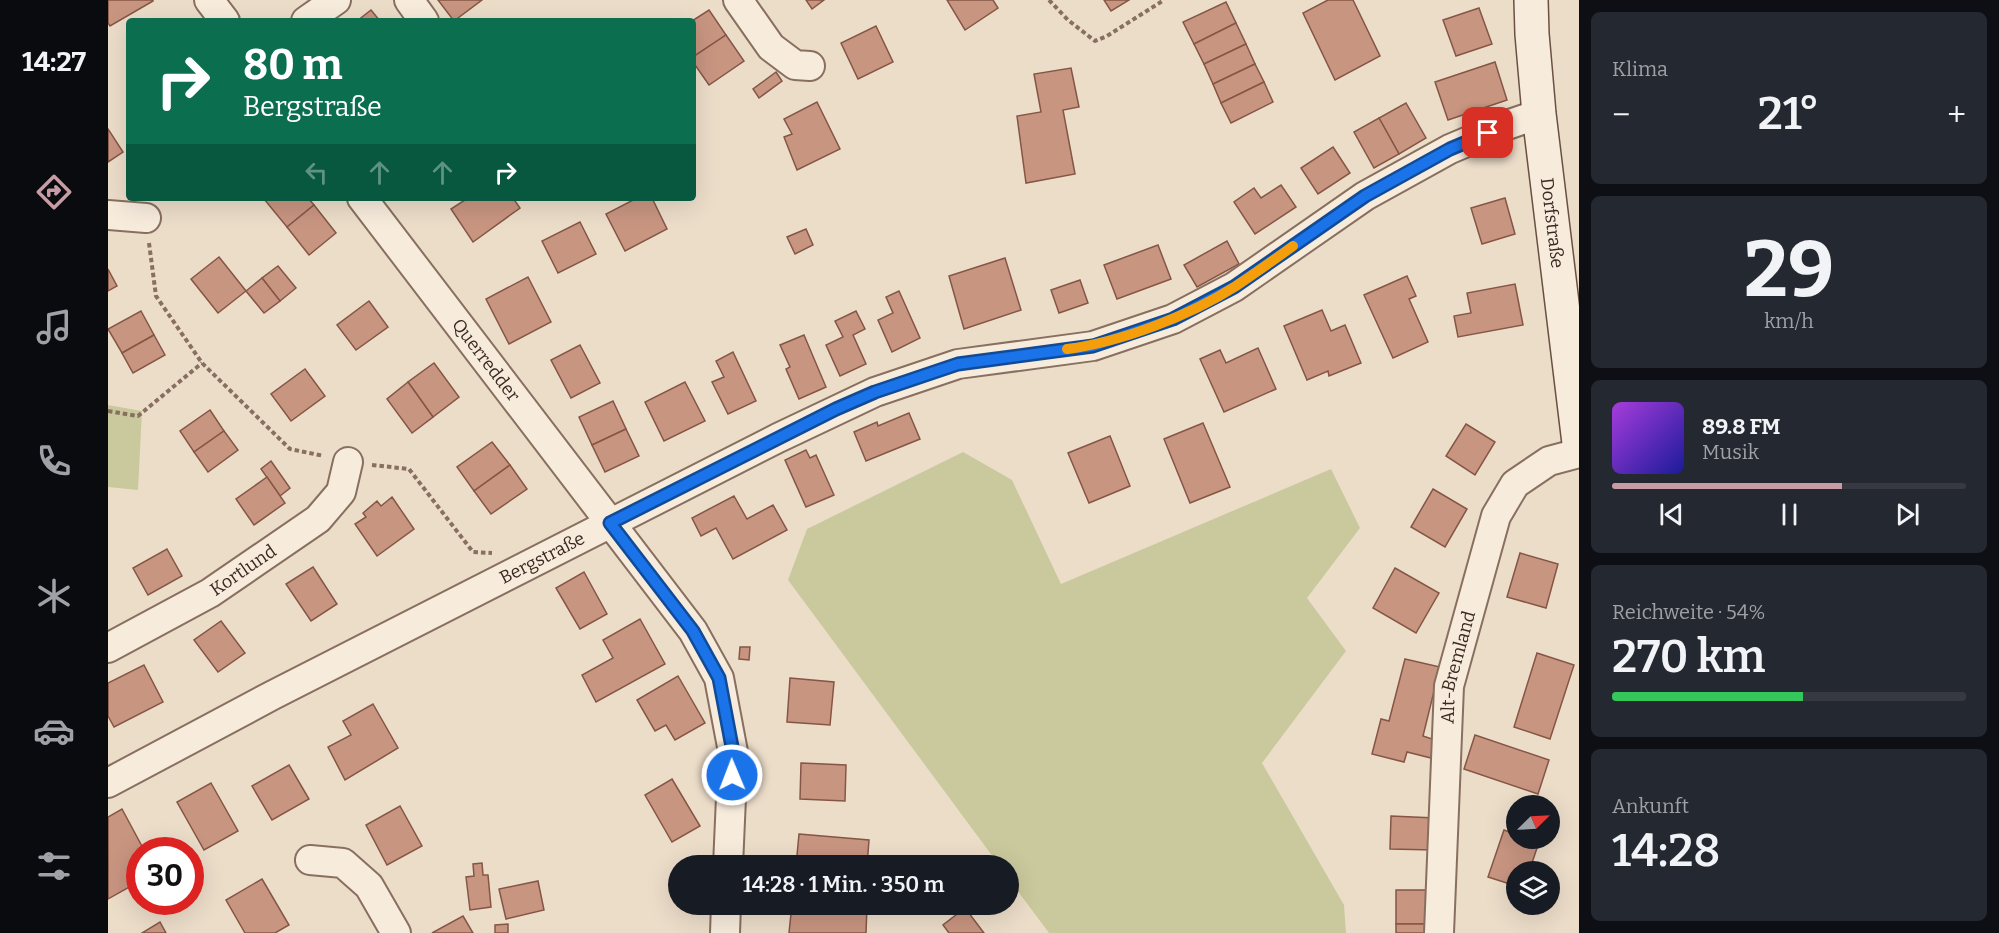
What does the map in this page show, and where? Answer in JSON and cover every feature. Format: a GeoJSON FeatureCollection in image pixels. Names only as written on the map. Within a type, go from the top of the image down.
{"type":"FeatureCollection","features":[{"type":"Feature","properties":{"kind":"street"},"geometry":{"type":"LineString","coordinates":[[209,0],[223,18]]}},
{"type":"Feature","properties":{"kind":"street"},"geometry":{"type":"LineString","coordinates":[[310,18],[336,0]]}},
{"type":"Feature","properties":{"kind":"street"},"geometry":{"type":"LineString","coordinates":[[409,0],[422,18]]}},
{"type":"Feature","properties":{"kind":"street"},"geometry":{"type":"LineString","coordinates":[[738,0],[771,48],[795,65],[810,66]]}},
{"type":"Feature","properties":{"kind":"street","name":"Dorfstraße"},"geometry":{"type":"LineString","coordinates":[[1531,0],[1539,114],[1573,353],[1579,443]]}},
{"type":"Feature","properties":{"kind":"street","name":"Bergstraße"},"geometry":{"type":"LineString","coordinates":[[108,783],[273,695],[610,523],[836,409],[875,392],[958,364],[1093,346],[1173,319],[1234,287],[1365,196],[1450,149],[1507,124],[1539,114]]}},
{"type":"Feature","properties":{"kind":"street","name":"Querredder"},"geometry":{"type":"LineString","coordinates":[[364,201],[693,631],[719,678],[733,752],[728,855]]}},
{"type":"Feature","properties":{"kind":"street"},"geometry":{"type":"LineString","coordinates":[[108,215],[146,218]]}},
{"type":"Feature","properties":{"kind":"street","name":"Alt-Bremland"},"geometry":{"type":"LineString","coordinates":[[1439,933],[1449,686],[1496,516],[1515,484],[1549,461],[1579,453]]}},
{"type":"Feature","properties":{"kind":"street","name":"Kortlund"},"geometry":{"type":"LineString","coordinates":[[108,648],[210,593],[318,519],[341,492],[348,462]]}},
{"type":"Feature","properties":{"kind":"street"},"geometry":{"type":"LineString","coordinates":[[310,860],[343,863],[369,886],[396,933]]}},
{"type":"Feature","properties":{"kind":"street"},"geometry":{"type":"LineString","coordinates":[[725,933],[726,915]]}},
{"type":"Feature","properties":{"kind":"path"},"geometry":{"type":"LineString","coordinates":[[1049,0],[1068,20],[1095,40],[1107,36],[1164,0]]}},
{"type":"Feature","properties":{"kind":"path"},"geometry":{"type":"LineString","coordinates":[[146,218],[156,296],[202,363],[290,449],[348,462],[409,469],[473,552],[500,554]]}},
{"type":"Feature","properties":{"kind":"path"},"geometry":{"type":"LineString","coordinates":[[108,411],[138,416],[202,363]]}},
{"type":"Feature","properties":{"kind":"green space"},"geometry":{"type":"Polygon","coordinates":[[[108,405],[142,411],[138,490],[108,487],[108,405]]]}},
{"type":"Feature","properties":{"kind":"green space"},"geometry":{"type":"Polygon","coordinates":[[[963,452],[1012,480],[1061,584],[1331,469],[1360,528],[1307,598],[1346,651],[1262,763],[1344,905],[1346,933],[1049,933],[1019,893],[1019,855],[992,855],[788,580],[807,529],[963,452]]]}},
{"type":"Feature","properties":{"kind":"building"},"geometry":{"type":"Polygon","coordinates":[[[108,0],[153,0],[153,1],[110,26],[108,0]]]}},
{"type":"Feature","properties":{"kind":"building"},"geometry":{"type":"Polygon","coordinates":[[[438,0],[482,0],[458,18],[452,18],[438,0]]]}},
{"type":"Feature","properties":{"kind":"building"},"geometry":{"type":"Polygon","coordinates":[[[806,0],[824,0],[812,9],[806,0]]]}},
{"type":"Feature","properties":{"kind":"building"},"geometry":{"type":"Polygon","coordinates":[[[947,0],[993,0],[998,8],[965,30],[947,0]]]}},
{"type":"Feature","properties":{"kind":"building"},"geometry":{"type":"Polygon","coordinates":[[[1104,0],[1129,0],[1111,11],[1104,0]]]}},
{"type":"Feature","properties":{"kind":"building"},"geometry":{"type":"Polygon","coordinates":[[[1328,0],[1353,0],[1380,56],[1335,80],[1303,13],[1328,0]]]}},
{"type":"Feature","properties":{"kind":"building"},"geometry":{"type":"Polygon","coordinates":[[[1226,2],[1236,23],[1194,44],[1183,22],[1226,2]]]}},
{"type":"Feature","properties":{"kind":"building"},"geometry":{"type":"Polygon","coordinates":[[[1479,8],[1492,44],[1456,56],[1443,20],[1479,8]]]}},
{"type":"Feature","properties":{"kind":"building"},"geometry":{"type":"Polygon","coordinates":[[[371,10],[378,18],[361,18],[371,10]]]}},
{"type":"Feature","properties":{"kind":"building"},"geometry":{"type":"Polygon","coordinates":[[[709,10],[726,35],[696,55],[696,18],[709,10]]]}},
{"type":"Feature","properties":{"kind":"building"},"geometry":{"type":"Polygon","coordinates":[[[1236,23],[1246,44],[1204,64],[1194,44],[1236,23]]]}},
{"type":"Feature","properties":{"kind":"building"},"geometry":{"type":"Polygon","coordinates":[[[876,26],[893,62],[858,79],[841,43],[876,26]]]}},
{"type":"Feature","properties":{"kind":"building"},"geometry":{"type":"Polygon","coordinates":[[[726,35],[744,61],[709,85],[696,66],[696,55],[726,35]]]}},
{"type":"Feature","properties":{"kind":"building"},"geometry":{"type":"Polygon","coordinates":[[[1246,44],[1255,64],[1213,84],[1204,64],[1246,44]]]}},
{"type":"Feature","properties":{"kind":"building"},"geometry":{"type":"Polygon","coordinates":[[[1495,62],[1507,100],[1448,120],[1435,82],[1495,62]]]}},
{"type":"Feature","properties":{"kind":"building"},"geometry":{"type":"Polygon","coordinates":[[[1255,64],[1264,82],[1221,103],[1213,84],[1255,64]]]}},
{"type":"Feature","properties":{"kind":"building"},"geometry":{"type":"Polygon","coordinates":[[[1071,68],[1079,107],[1063,110],[1075,174],[1026,183],[1017,116],[1041,112],[1034,74],[1071,68]]]}},
{"type":"Feature","properties":{"kind":"building"},"geometry":{"type":"Polygon","coordinates":[[[776,72],[782,81],[759,98],[753,89],[776,72]]]}},
{"type":"Feature","properties":{"kind":"building"},"geometry":{"type":"Polygon","coordinates":[[[1264,82],[1273,102],[1231,123],[1221,103],[1264,82]]]}},
{"type":"Feature","properties":{"kind":"building"},"geometry":{"type":"Polygon","coordinates":[[[817,102],[840,149],[797,170],[784,137],[792,134],[784,119],[817,102]]]}},
{"type":"Feature","properties":{"kind":"building"},"geometry":{"type":"Polygon","coordinates":[[[1406,103],[1426,138],[1399,154],[1379,118],[1406,103]]]}},
{"type":"Feature","properties":{"kind":"building"},"geometry":{"type":"Polygon","coordinates":[[[1379,118],[1399,154],[1374,168],[1354,132],[1379,118]]]}},
{"type":"Feature","properties":{"kind":"building"},"geometry":{"type":"Polygon","coordinates":[[[108,129],[123,152],[108,162],[108,129]]]}},
{"type":"Feature","properties":{"kind":"building"},"geometry":{"type":"Polygon","coordinates":[[[1333,147],[1350,173],[1318,194],[1301,168],[1333,147]]]}},
{"type":"Feature","properties":{"kind":"building"},"geometry":{"type":"Polygon","coordinates":[[[1281,185],[1296,207],[1255,234],[1234,202],[1254,188],[1261,198],[1281,185]]]}},
{"type":"Feature","properties":{"kind":"building"},"geometry":{"type":"Polygon","coordinates":[[[1505,198],[1515,234],[1482,244],[1471,208],[1505,198]]]}},
{"type":"Feature","properties":{"kind":"building"},"geometry":{"type":"Polygon","coordinates":[[[266,201],[311,201],[314,205],[287,227],[266,201]]]}},
{"type":"Feature","properties":{"kind":"building"},"geometry":{"type":"Polygon","coordinates":[[[463,201],[515,201],[520,208],[473,242],[451,209],[463,201]]]}},
{"type":"Feature","properties":{"kind":"building"},"geometry":{"type":"Polygon","coordinates":[[[631,201],[653,201],[667,229],[625,251],[606,214],[631,201]]]}},
{"type":"Feature","properties":{"kind":"building"},"geometry":{"type":"Polygon","coordinates":[[[314,205],[336,233],[309,255],[287,227],[314,205]]]}},
{"type":"Feature","properties":{"kind":"building"},"geometry":{"type":"Polygon","coordinates":[[[580,222],[596,254],[558,273],[542,241],[580,222]]]}},
{"type":"Feature","properties":{"kind":"building"},"geometry":{"type":"Polygon","coordinates":[[[806,229],[813,245],[795,254],[787,237],[806,229]]]}},
{"type":"Feature","properties":{"kind":"building"},"geometry":{"type":"Polygon","coordinates":[[[1227,241],[1239,264],[1197,287],[1184,265],[1227,241]]]}},
{"type":"Feature","properties":{"kind":"building"},"geometry":{"type":"Polygon","coordinates":[[[1158,245],[1171,279],[1117,299],[1104,265],[1158,245]]]}},
{"type":"Feature","properties":{"kind":"building"},"geometry":{"type":"Polygon","coordinates":[[[219,257],[246,291],[218,313],[191,279],[219,257]]]}},
{"type":"Feature","properties":{"kind":"building"},"geometry":{"type":"Polygon","coordinates":[[[1005,258],[1021,310],[964,329],[949,276],[1005,258]]]}},
{"type":"Feature","properties":{"kind":"building"},"geometry":{"type":"Polygon","coordinates":[[[278,266],[296,288],[280,301],[262,278],[278,266]]]}},
{"type":"Feature","properties":{"kind":"building"},"geometry":{"type":"Polygon","coordinates":[[[108,269],[117,286],[108,291],[108,269]]]}},
{"type":"Feature","properties":{"kind":"building"},"geometry":{"type":"Polygon","coordinates":[[[1407,276],[1416,296],[1409,299],[1428,342],[1393,358],[1364,295],[1407,276]]]}},
{"type":"Feature","properties":{"kind":"building"},"geometry":{"type":"Polygon","coordinates":[[[528,277],[551,322],[509,344],[486,299],[528,277]]]}},
{"type":"Feature","properties":{"kind":"building"},"geometry":{"type":"Polygon","coordinates":[[[262,278],[280,301],[264,313],[246,291],[262,278]]]}},
{"type":"Feature","properties":{"kind":"building"},"geometry":{"type":"Polygon","coordinates":[[[1080,280],[1088,303],[1059,313],[1051,290],[1080,280]]]}},
{"type":"Feature","properties":{"kind":"building"},"geometry":{"type":"Polygon","coordinates":[[[1515,284],[1523,325],[1458,337],[1454,316],[1471,313],[1467,293],[1515,284]]]}},
{"type":"Feature","properties":{"kind":"building"},"geometry":{"type":"Polygon","coordinates":[[[899,291],[920,338],[892,352],[878,320],[893,313],[886,297],[899,291]]]}},
{"type":"Feature","properties":{"kind":"building"},"geometry":{"type":"Polygon","coordinates":[[[369,301],[388,327],[356,350],[337,325],[369,301]]]}},
{"type":"Feature","properties":{"kind":"building"},"geometry":{"type":"Polygon","coordinates":[[[1322,310],[1331,331],[1345,325],[1361,363],[1329,376],[1328,371],[1307,380],[1284,326],[1322,310]]]}},
{"type":"Feature","properties":{"kind":"building"},"geometry":{"type":"Polygon","coordinates":[[[141,311],[154,335],[122,353],[108,329],[141,311]]]}},
{"type":"Feature","properties":{"kind":"building"},"geometry":{"type":"Polygon","coordinates":[[[856,311],[865,329],[853,335],[866,364],[840,376],[826,345],[843,337],[835,321],[856,311]]]}},
{"type":"Feature","properties":{"kind":"building"},"geometry":{"type":"Polygon","coordinates":[[[154,335],[165,355],[133,373],[122,353],[154,335]]]}},
{"type":"Feature","properties":{"kind":"building"},"geometry":{"type":"Polygon","coordinates":[[[804,335],[826,387],[799,399],[786,369],[790,367],[780,345],[804,335]]]}},
{"type":"Feature","properties":{"kind":"building"},"geometry":{"type":"Polygon","coordinates":[[[580,345],[600,383],[571,398],[551,360],[580,345]]]}},
{"type":"Feature","properties":{"kind":"building"},"geometry":{"type":"Polygon","coordinates":[[[1258,348],[1276,389],[1224,412],[1200,359],[1220,350],[1226,363],[1258,348]]]}},
{"type":"Feature","properties":{"kind":"building"},"geometry":{"type":"Polygon","coordinates":[[[733,352],[756,401],[728,414],[712,382],[724,377],[716,361],[733,352]]]}},
{"type":"Feature","properties":{"kind":"building"},"geometry":{"type":"Polygon","coordinates":[[[434,363],[459,397],[433,417],[408,382],[434,363]]]}},
{"type":"Feature","properties":{"kind":"building"},"geometry":{"type":"Polygon","coordinates":[[[305,369],[325,396],[291,421],[271,394],[305,369]]]}},
{"type":"Feature","properties":{"kind":"building"},"geometry":{"type":"Polygon","coordinates":[[[408,382],[433,417],[412,433],[387,399],[408,382]]]}},
{"type":"Feature","properties":{"kind":"building"},"geometry":{"type":"Polygon","coordinates":[[[685,382],[705,421],[664,441],[645,402],[685,382]]]}},
{"type":"Feature","properties":{"kind":"building"},"geometry":{"type":"Polygon","coordinates":[[[613,401],[626,429],[592,445],[579,417],[613,401]]]}},
{"type":"Feature","properties":{"kind":"building"},"geometry":{"type":"Polygon","coordinates":[[[210,410],[224,431],[194,452],[180,431],[210,410]]]}},
{"type":"Feature","properties":{"kind":"building"},"geometry":{"type":"Polygon","coordinates":[[[909,413],[920,439],[866,461],[854,432],[877,422],[878,426],[909,413]]]}},
{"type":"Feature","properties":{"kind":"building"},"geometry":{"type":"Polygon","coordinates":[[[1203,423],[1230,487],[1190,503],[1164,439],[1203,423]]]}},
{"type":"Feature","properties":{"kind":"building"},"geometry":{"type":"Polygon","coordinates":[[[1466,424],[1495,442],[1475,475],[1446,456],[1466,424]]]}},
{"type":"Feature","properties":{"kind":"building"},"geometry":{"type":"Polygon","coordinates":[[[626,429],[639,456],[605,472],[592,445],[626,429]]]}},
{"type":"Feature","properties":{"kind":"building"},"geometry":{"type":"Polygon","coordinates":[[[224,431],[238,450],[208,472],[194,452],[224,431]]]}},
{"type":"Feature","properties":{"kind":"building"},"geometry":{"type":"Polygon","coordinates":[[[1110,436],[1130,486],[1089,503],[1068,453],[1110,436]]]}},
{"type":"Feature","properties":{"kind":"building"},"geometry":{"type":"Polygon","coordinates":[[[492,442],[510,465],[474,491],[457,467],[492,442]]]}},
{"type":"Feature","properties":{"kind":"building"},"geometry":{"type":"Polygon","coordinates":[[[806,450],[810,458],[816,455],[834,495],[806,507],[785,460],[806,450]]]}},
{"type":"Feature","properties":{"kind":"building"},"geometry":{"type":"Polygon","coordinates":[[[271,461],[290,488],[280,496],[261,469],[271,461]]]}},
{"type":"Feature","properties":{"kind":"building"},"geometry":{"type":"Polygon","coordinates":[[[510,465],[527,489],[491,514],[474,491],[510,465]]]}},
{"type":"Feature","properties":{"kind":"building"},"geometry":{"type":"Polygon","coordinates":[[[267,477],[285,503],[254,525],[236,499],[267,477]]]}},
{"type":"Feature","properties":{"kind":"building"},"geometry":{"type":"Polygon","coordinates":[[[1433,489],[1467,509],[1445,547],[1411,527],[1433,489]]]}},
{"type":"Feature","properties":{"kind":"building"},"geometry":{"type":"Polygon","coordinates":[[[734,496],[747,519],[773,505],[787,530],[733,559],[716,528],[701,536],[692,518],[734,496]]]}},
{"type":"Feature","properties":{"kind":"building"},"geometry":{"type":"Polygon","coordinates":[[[392,497],[414,529],[377,556],[355,524],[366,517],[363,513],[377,501],[381,506],[392,497]]]}},
{"type":"Feature","properties":{"kind":"building"},"geometry":{"type":"Polygon","coordinates":[[[167,549],[182,576],[148,595],[133,568],[167,549]]]}},
{"type":"Feature","properties":{"kind":"building"},"geometry":{"type":"Polygon","coordinates":[[[1520,553],[1558,564],[1546,608],[1507,597],[1520,553]]]}},
{"type":"Feature","properties":{"kind":"building"},"geometry":{"type":"Polygon","coordinates":[[[313,567],[337,604],[311,621],[286,584],[313,567]]]}},
{"type":"Feature","properties":{"kind":"building"},"geometry":{"type":"Polygon","coordinates":[[[1395,568],[1439,593],[1416,633],[1373,608],[1395,568]]]}},
{"type":"Feature","properties":{"kind":"building"},"geometry":{"type":"Polygon","coordinates":[[[584,572],[607,614],[580,629],[556,588],[584,572]]]}},
{"type":"Feature","properties":{"kind":"building"},"geometry":{"type":"Polygon","coordinates":[[[640,619],[665,664],[596,702],[582,675],[613,658],[603,640],[640,619]]]}},
{"type":"Feature","properties":{"kind":"building"},"geometry":{"type":"Polygon","coordinates":[[[221,621],[245,653],[218,672],[194,640],[221,621]]]}},
{"type":"Feature","properties":{"kind":"building"},"geometry":{"type":"Polygon","coordinates":[[[740,647],[750,647],[749,660],[739,659],[740,647]]]}},
{"type":"Feature","properties":{"kind":"building"},"geometry":{"type":"Polygon","coordinates":[[[1537,653],[1574,665],[1550,739],[1514,727],[1537,653]]]}},
{"type":"Feature","properties":{"kind":"building"},"geometry":{"type":"Polygon","coordinates":[[[1405,659],[1440,667],[1423,736],[1435,740],[1431,758],[1407,752],[1404,762],[1372,754],[1381,719],[1389,721],[1405,659]]]}},
{"type":"Feature","properties":{"kind":"building"},"geometry":{"type":"Polygon","coordinates":[[[144,665],[163,702],[114,727],[108,716],[108,683],[144,665]]]}},
{"type":"Feature","properties":{"kind":"building"},"geometry":{"type":"Polygon","coordinates":[[[678,676],[705,723],[675,740],[666,725],[655,731],[637,700],[678,676]]]}},
{"type":"Feature","properties":{"kind":"building"},"geometry":{"type":"Polygon","coordinates":[[[790,678],[834,682],[830,725],[787,722],[790,678]]]}},
{"type":"Feature","properties":{"kind":"building"},"geometry":{"type":"Polygon","coordinates":[[[373,704],[398,748],[345,780],[328,747],[351,735],[343,721],[373,704]]]}},
{"type":"Feature","properties":{"kind":"building"},"geometry":{"type":"Polygon","coordinates":[[[1475,735],[1549,760],[1538,794],[1464,769],[1475,735]]]}},
{"type":"Feature","properties":{"kind":"building"},"geometry":{"type":"Polygon","coordinates":[[[801,763],[846,765],[845,801],[800,799],[801,763]]]}},
{"type":"Feature","properties":{"kind":"building"},"geometry":{"type":"Polygon","coordinates":[[[289,765],[309,799],[272,820],[252,786],[289,765]]]}},
{"type":"Feature","properties":{"kind":"building"},"geometry":{"type":"Polygon","coordinates":[[[672,779],[700,826],[672,842],[645,795],[672,779]]]}},
{"type":"Feature","properties":{"kind":"building"},"geometry":{"type":"Polygon","coordinates":[[[211,783],[238,831],[204,850],[204,837],[197,837],[177,802],[211,783]]]}},
{"type":"Feature","properties":{"kind":"building"},"geometry":{"type":"Polygon","coordinates":[[[400,806],[422,846],[387,865],[366,825],[400,806]]]}},
{"type":"Feature","properties":{"kind":"building"},"geometry":{"type":"Polygon","coordinates":[[[122,809],[137,837],[126,837],[126,889],[108,899],[108,817],[122,809]]]}},
{"type":"Feature","properties":{"kind":"building"},"geometry":{"type":"Polygon","coordinates":[[[1391,816],[1435,818],[1434,850],[1390,849],[1391,816]]]}},
{"type":"Feature","properties":{"kind":"building"},"geometry":{"type":"Polygon","coordinates":[[[1504,830],[1506,831],[1506,849],[1537,849],[1533,861],[1506,861],[1506,883],[1488,877],[1504,830]]]}},
{"type":"Feature","properties":{"kind":"building"},"geometry":{"type":"Polygon","coordinates":[[[799,834],[869,840],[868,855],[797,855],[799,834]]]}},
{"type":"Feature","properties":{"kind":"building"},"geometry":{"type":"Polygon","coordinates":[[[482,863],[483,875],[488,875],[491,907],[470,910],[466,877],[474,876],[473,864],[482,863]]]}},
{"type":"Feature","properties":{"kind":"building"},"geometry":{"type":"Polygon","coordinates":[[[262,879],[289,925],[275,933],[245,933],[226,900],[262,879]]]}},
{"type":"Feature","properties":{"kind":"building"},"geometry":{"type":"Polygon","coordinates":[[[538,881],[544,910],[506,919],[499,889],[538,881]]]}},
{"type":"Feature","properties":{"kind":"building"},"geometry":{"type":"Polygon","coordinates":[[[1396,890],[1427,890],[1427,924],[1396,924],[1396,890]]]}},
{"type":"Feature","properties":{"kind":"building"},"geometry":{"type":"Polygon","coordinates":[[[791,915],[867,915],[866,933],[789,933],[791,915]]]}},
{"type":"Feature","properties":{"kind":"building"},"geometry":{"type":"Polygon","coordinates":[[[956,915],[970,915],[984,933],[949,933],[943,925],[956,915]]]}},
{"type":"Feature","properties":{"kind":"building"},"geometry":{"type":"Polygon","coordinates":[[[463,916],[473,933],[432,933],[463,916]]]}},
{"type":"Feature","properties":{"kind":"building"},"geometry":{"type":"Polygon","coordinates":[[[160,922],[166,933],[142,933],[160,922]]]}},
{"type":"Feature","properties":{"kind":"building"},"geometry":{"type":"Polygon","coordinates":[[[508,924],[508,933],[495,933],[495,925],[508,924]]]}},
{"type":"Feature","properties":{"kind":"building"},"geometry":{"type":"Polygon","coordinates":[[[1396,924],[1427,924],[1427,933],[1396,933],[1396,924]]]}},
{"type":"Feature","properties":{"kind":"slow traffic"},"geometry":{"type":"LineString","coordinates":[[1067,349],[1093,346],[1173,319],[1234,287],[1293,246]]}},
{"type":"Feature","properties":{"kind":"route"},"geometry":{"type":"LineString","coordinates":[[732,775],[733,752],[719,678],[693,631],[610,523],[836,409],[917,376],[958,364],[1093,346],[1173,319],[1234,287],[1365,196],[1450,149],[1488,133]]}}]}
